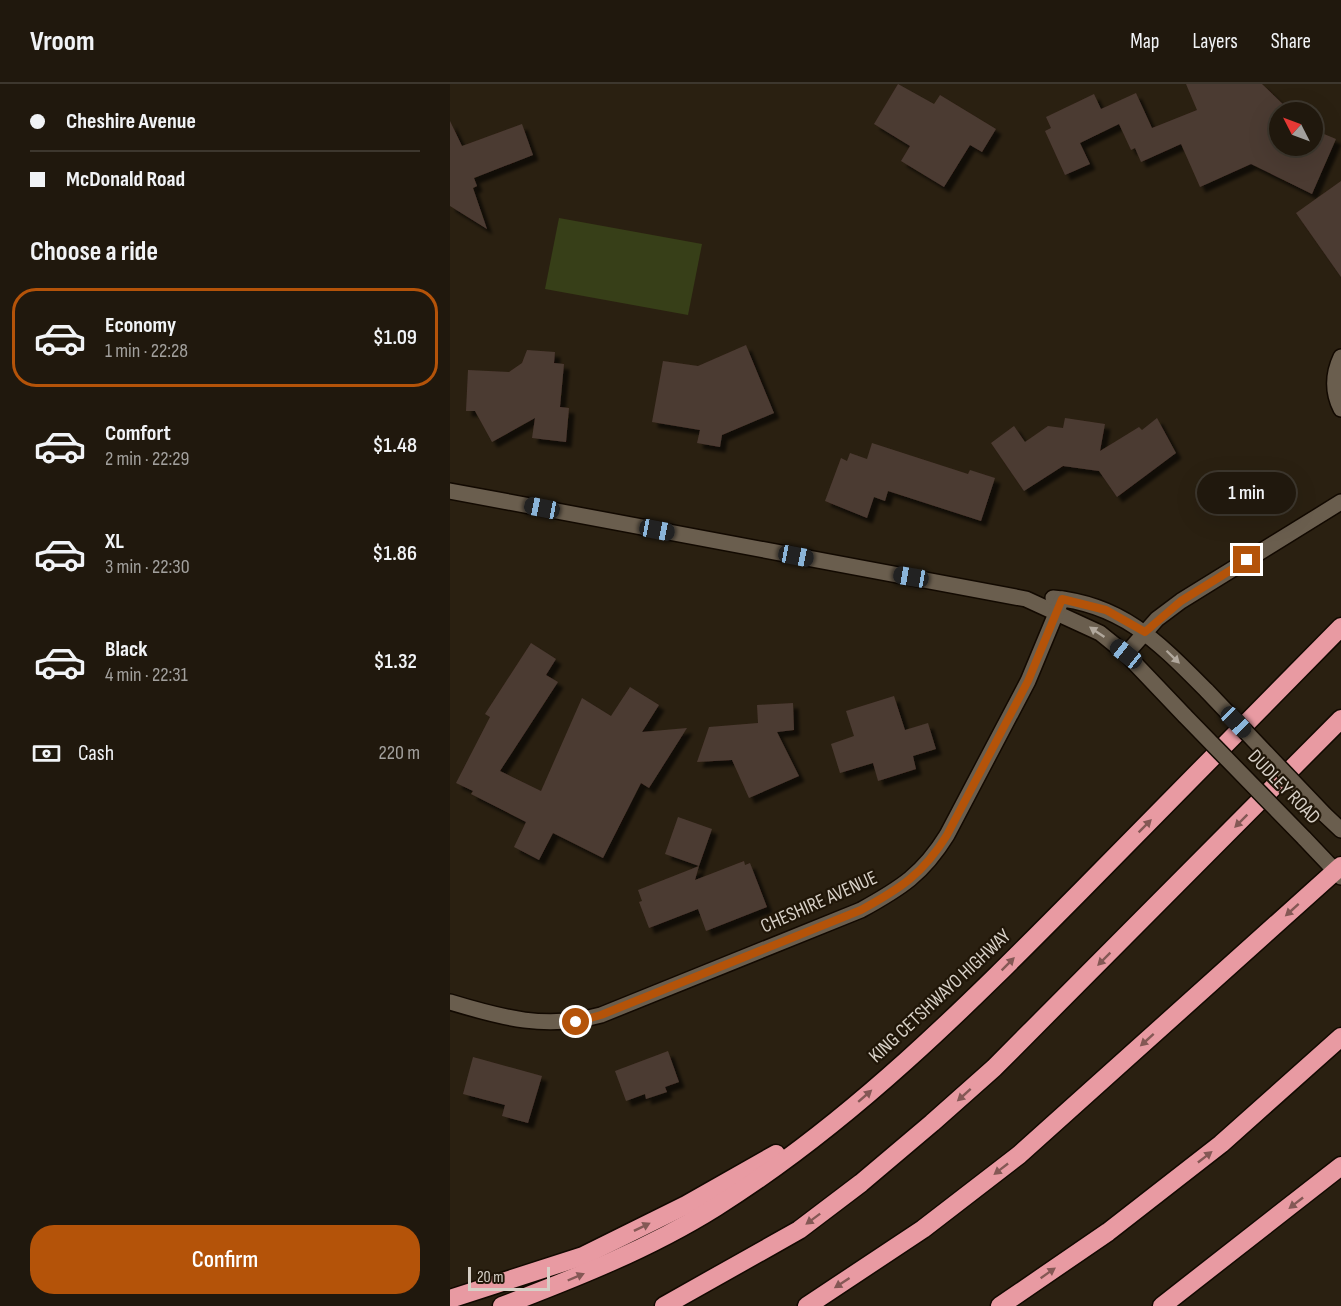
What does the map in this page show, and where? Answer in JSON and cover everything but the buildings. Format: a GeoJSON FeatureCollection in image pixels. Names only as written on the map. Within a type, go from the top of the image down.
{"type":"FeatureCollection","features":[{"type":"Feature","properties":{"kind":"highway","name":"KING CETSHWAYO HIGHWAY"},"geometry":{"type":"LineString","coordinates":[[502,1306],[645,1246],[714,1208],[770,1171],[843,1116],[1000,973],[1341,627]]}},
{"type":"Feature","properties":{"kind":"highway"},"geometry":{"type":"LineString","coordinates":[[664,1306],[799,1230],[861,1183],[932,1123],[994,1068],[1341,719]]}},
{"type":"Feature","properties":{"kind":"highway"},"geometry":{"type":"LineString","coordinates":[[807,1306],[923,1229],[1019,1155],[1339,871]]}},
{"type":"Feature","properties":{"kind":"highway"},"geometry":{"type":"LineString","coordinates":[[1000,1306],[1108,1232],[1221,1144],[1341,1037]]}},
{"type":"Feature","properties":{"kind":"highway"},"geometry":{"type":"LineString","coordinates":[[450,1299],[583,1256],[686,1205],[843,1116]]}},
{"type":"Feature","properties":{"kind":"highway"},"geometry":{"type":"LineString","coordinates":[[1162,1306],[1341,1166]]}},
{"type":"Feature","properties":{"kind":"street"},"geometry":{"type":"LineString","coordinates":[[1341,357],[1335,369],[1334,388],[1341,409]]}},
{"type":"Feature","properties":{"kind":"street","name":"DUDLEY ROAD"},"geometry":{"type":"LineString","coordinates":[[450,491],[1059,605],[1106,610],[1145,632],[1207,692],[1341,830]]}},
{"type":"Feature","properties":{"kind":"street"},"geometry":{"type":"LineString","coordinates":[[1126,654],[1157,619],[1208,583],[1341,502]]}},
{"type":"Feature","properties":{"kind":"street","name":"DUDLEY ROAD"},"geometry":{"type":"LineString","coordinates":[[1059,605],[1126,654],[1304,838],[1339,871]]}},
{"type":"Feature","properties":{"kind":"street","name":"CHESHIRE AVENUE"},"geometry":{"type":"LineString","coordinates":[[450,1002],[513,1019],[546,1024],[576,1022],[601,1015],[861,910],[897,890],[919,874],[933,858],[947,835],[1028,681],[1059,605]]}},
{"type":"Feature","properties":{"kind":"green space"},"geometry":{"type":"Polygon","coordinates":[[[559,218],[702,244],[688,315],[545,289],[559,218]]]}},
{"type":"Feature","properties":{"kind":"route"},"geometry":{"type":"LineString","coordinates":[[576,1022],[601,1015],[861,910],[897,890],[919,874],[933,858],[947,835],[1028,681],[1062,599],[1106,610],[1145,632],[1157,619],[1181,601],[1247,560]]}}]}
